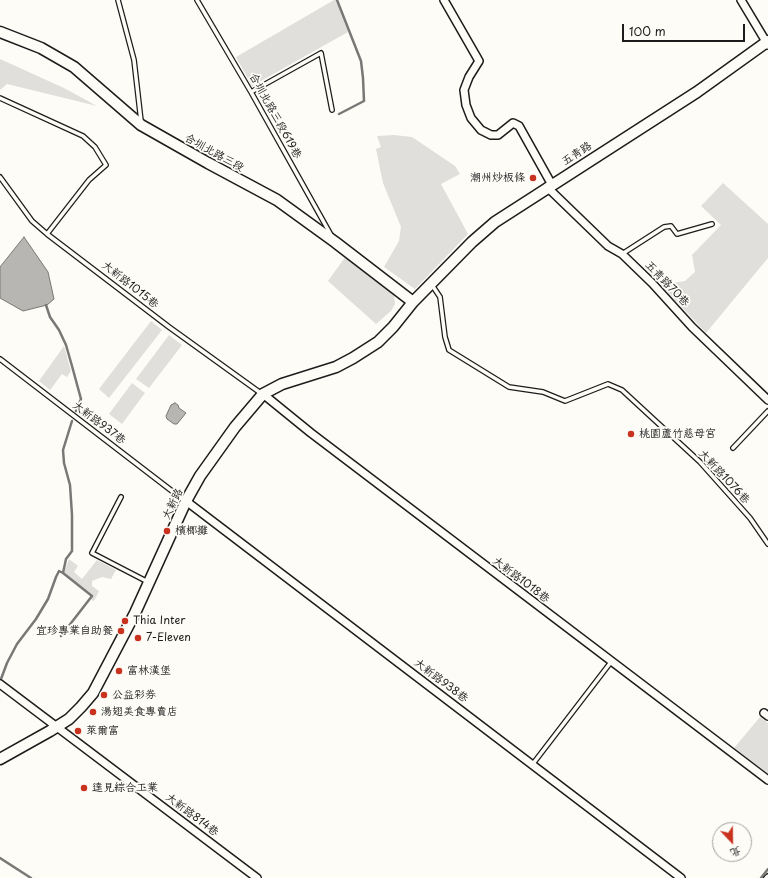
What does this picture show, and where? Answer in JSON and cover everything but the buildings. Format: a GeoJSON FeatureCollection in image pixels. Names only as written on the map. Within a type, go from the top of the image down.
{"type":"FeatureCollection","features":[{"type":"Feature","properties":{"kind":"street","name":"五青路70巷"},"geometry":{"type":"LineString","coordinates":[[444,0],[479,61],[469,77],[464,90],[466,105],[471,118],[481,130],[491,135],[498,135],[513,123],[519,126],[550,186],[608,246],[622,254],[652,283],[692,327],[768,400]]}},
{"type":"Feature","properties":{"kind":"street"},"geometry":{"type":"LineString","coordinates":[[741,0],[767,43]]}},
{"type":"Feature","properties":{"kind":"street","name":"合圳北路三段"},"geometry":{"type":"LineString","coordinates":[[0,32],[41,48],[74,67],[141,124],[208,164],[277,200],[413,302]]}},
{"type":"Feature","properties":{"kind":"street","name":"五青路"},"geometry":{"type":"LineString","coordinates":[[413,302],[472,242],[495,222],[697,92],[767,43]]}},
{"type":"Feature","properties":{"kind":"street","name":"大新路"},"geometry":{"type":"LineString","coordinates":[[0,759],[57,727],[73,715],[93,693],[149,583],[186,502],[200,476],[222,444],[251,407],[263,394],[282,384],[336,367],[378,342],[393,327],[413,302]]}},
{"type":"Feature","properties":{"kind":"street","name":"大新路1018巷"},"geometry":{"type":"LineString","coordinates":[[263,394],[310,433],[610,662],[768,780]]}},
{"type":"Feature","properties":{"kind":"street","name":"大新路938巷"},"geometry":{"type":"LineString","coordinates":[[186,502],[681,878]]}},
{"type":"Feature","properties":{"kind":"street","name":"大新路814巷"},"geometry":{"type":"LineString","coordinates":[[0,684],[257,878]]}},
{"type":"Feature","properties":{"kind":"lane"},"geometry":{"type":"LineString","coordinates":[[118,0],[134,60],[141,124]]}},
{"type":"Feature","properties":{"kind":"lane","name":"合圳北路三段619巷"},"geometry":{"type":"LineString","coordinates":[[198,0],[252,92],[335,242]]}},
{"type":"Feature","properties":{"kind":"lane"},"geometry":{"type":"LineString","coordinates":[[252,92],[321,53],[332,110]]}},
{"type":"Feature","properties":{"kind":"lane"},"geometry":{"type":"LineString","coordinates":[[0,98],[84,136],[96,147],[106,165],[89,180],[47,234]]}},
{"type":"Feature","properties":{"kind":"lane","name":"大新路1015巷"},"geometry":{"type":"LineString","coordinates":[[0,177],[32,221],[47,234],[169,327],[263,394]]}},
{"type":"Feature","properties":{"kind":"lane"},"geometry":{"type":"LineString","coordinates":[[622,254],[664,227],[671,226],[677,234],[712,224]]}},
{"type":"Feature","properties":{"kind":"lane","name":"大新路1076巷"},"geometry":{"type":"LineString","coordinates":[[431,284],[440,297],[445,337],[449,350],[509,387],[543,392],[565,401],[608,384],[622,390],[700,462],[750,518],[768,544]]}},
{"type":"Feature","properties":{"kind":"lane","name":"大新路937巷"},"geometry":{"type":"LineString","coordinates":[[0,359],[186,502]]}},
{"type":"Feature","properties":{"kind":"lane"},"geometry":{"type":"LineString","coordinates":[[733,448],[768,411]]}},
{"type":"Feature","properties":{"kind":"lane"},"geometry":{"type":"LineString","coordinates":[[121,497],[92,553],[149,583]]}},
{"type":"Feature","properties":{"kind":"lane"},"geometry":{"type":"LineString","coordinates":[[532,765],[610,662]]}},
{"type":"Feature","properties":{"kind":"shaded area"},"geometry":{"type":"Polygon","coordinates":[[[336,0],[348,32],[252,86],[236,57],[336,0]]]}},
{"type":"Feature","properties":{"kind":"shaded area"},"geometry":{"type":"Polygon","coordinates":[[[0,59],[64,88],[97,106],[7,84],[0,90],[0,59]]]}},
{"type":"Feature","properties":{"kind":"shaded area"},"geometry":{"type":"Polygon","coordinates":[[[394,135],[412,137],[455,166],[460,174],[441,184],[468,234],[415,289],[384,267],[399,241],[401,227],[383,183],[376,149],[381,147],[377,136],[394,135]]]}},
{"type":"Feature","properties":{"kind":"shaded area"},"geometry":{"type":"Polygon","coordinates":[[[723,183],[768,224],[768,258],[706,333],[661,285],[685,281],[695,272],[692,255],[721,225],[701,206],[723,183]]]}},
{"type":"Feature","properties":{"kind":"shaded area"},"geometry":{"type":"Polygon","coordinates":[[[24,237],[48,272],[54,299],[47,305],[23,311],[0,298],[0,267],[24,237]]]}},
{"type":"Feature","properties":{"kind":"shaded area"},"geometry":{"type":"Polygon","coordinates":[[[346,256],[394,295],[395,304],[391,311],[376,324],[328,281],[346,256]]]}},
{"type":"Feature","properties":{"kind":"shaded area"},"geometry":{"type":"Polygon","coordinates":[[[151,321],[162,330],[109,398],[99,389],[151,321]]]}},
{"type":"Feature","properties":{"kind":"shaded area"},"geometry":{"type":"Polygon","coordinates":[[[169,335],[182,345],[149,388],[136,379],[169,335]]]}},
{"type":"Feature","properties":{"kind":"shaded area"},"geometry":{"type":"Polygon","coordinates":[[[64,346],[71,371],[67,377],[62,374],[50,390],[39,381],[64,346]]]}},
{"type":"Feature","properties":{"kind":"shaded area"},"geometry":{"type":"Polygon","coordinates":[[[132,383],[145,393],[122,424],[109,414],[132,383]]]}},
{"type":"Feature","properties":{"kind":"shaded area"},"geometry":{"type":"Polygon","coordinates":[[[175,403],[186,413],[177,424],[174,424],[167,419],[166,416],[171,405],[175,403]]]}},
{"type":"Feature","properties":{"kind":"shaded area"},"geometry":{"type":"Polygon","coordinates":[[[69,559],[78,566],[74,572],[82,579],[97,560],[116,570],[111,579],[102,577],[92,581],[92,586],[99,591],[94,601],[90,599],[93,595],[64,573],[69,559]]]}},
{"type":"Feature","properties":{"kind":"shaded area"},"geometry":{"type":"Polygon","coordinates":[[[760,717],[768,723],[768,773],[734,748],[760,717]]]}},
{"type":"Feature","properties":{"kind":"waterway"},"geometry":{"type":"LineString","coordinates":[[337,0],[361,61],[364,101],[339,114]]}},
{"type":"Feature","properties":{"kind":"waterway"},"geometry":{"type":"LineString","coordinates":[[46,305],[50,317],[59,330],[66,345],[72,366],[81,399],[76,411]]}},
{"type":"Feature","properties":{"kind":"waterway"},"geometry":{"type":"LineString","coordinates":[[61,636],[92,596],[63,573],[66,559],[72,551],[70,485],[64,463],[63,450],[72,421]]}},
{"type":"Feature","properties":{"kind":"waterway"},"geometry":{"type":"LineString","coordinates":[[1,679],[17,644],[36,619],[48,599],[59,571],[63,573]]}},
{"type":"Feature","properties":{"kind":"waterway"},"geometry":{"type":"LineString","coordinates":[[0,858],[31,878]]}},
{"type":"Feature","properties":{"kind":"waterway"},"geometry":{"type":"LineString","coordinates":[[761,878],[768,869]]}},
{"type":"Feature","properties":{"kind":"place","name":"潮州炒板條"},"geometry":{"type":"Point","coordinates":[533,178]}},
{"type":"Feature","properties":{"kind":"place","name":"桃園蘆竹慈母宮"},"geometry":{"type":"Point","coordinates":[631,434]}},
{"type":"Feature","properties":{"kind":"place","name":"檳榔攤"},"geometry":{"type":"Point","coordinates":[167,531]}},
{"type":"Feature","properties":{"kind":"place","name":"Thia Inter"},"geometry":{"type":"Point","coordinates":[125,621]}},
{"type":"Feature","properties":{"kind":"place","name":"宜珍專業自助餐"},"geometry":{"type":"Point","coordinates":[121,631]}},
{"type":"Feature","properties":{"kind":"place","name":"7-Eleven"},"geometry":{"type":"Point","coordinates":[138,638]}},
{"type":"Feature","properties":{"kind":"place","name":"富林漢堡"},"geometry":{"type":"Point","coordinates":[119,671]}},
{"type":"Feature","properties":{"kind":"place","name":"公益彩券"},"geometry":{"type":"Point","coordinates":[104,695]}},
{"type":"Feature","properties":{"kind":"place","name":"湯翅美食專賣店"},"geometry":{"type":"Point","coordinates":[93,712]}},
{"type":"Feature","properties":{"kind":"place","name":"萊爾富"},"geometry":{"type":"Point","coordinates":[78,731]}},
{"type":"Feature","properties":{"kind":"place","name":"達見綜合工業"},"geometry":{"type":"Point","coordinates":[84,788]}}]}
